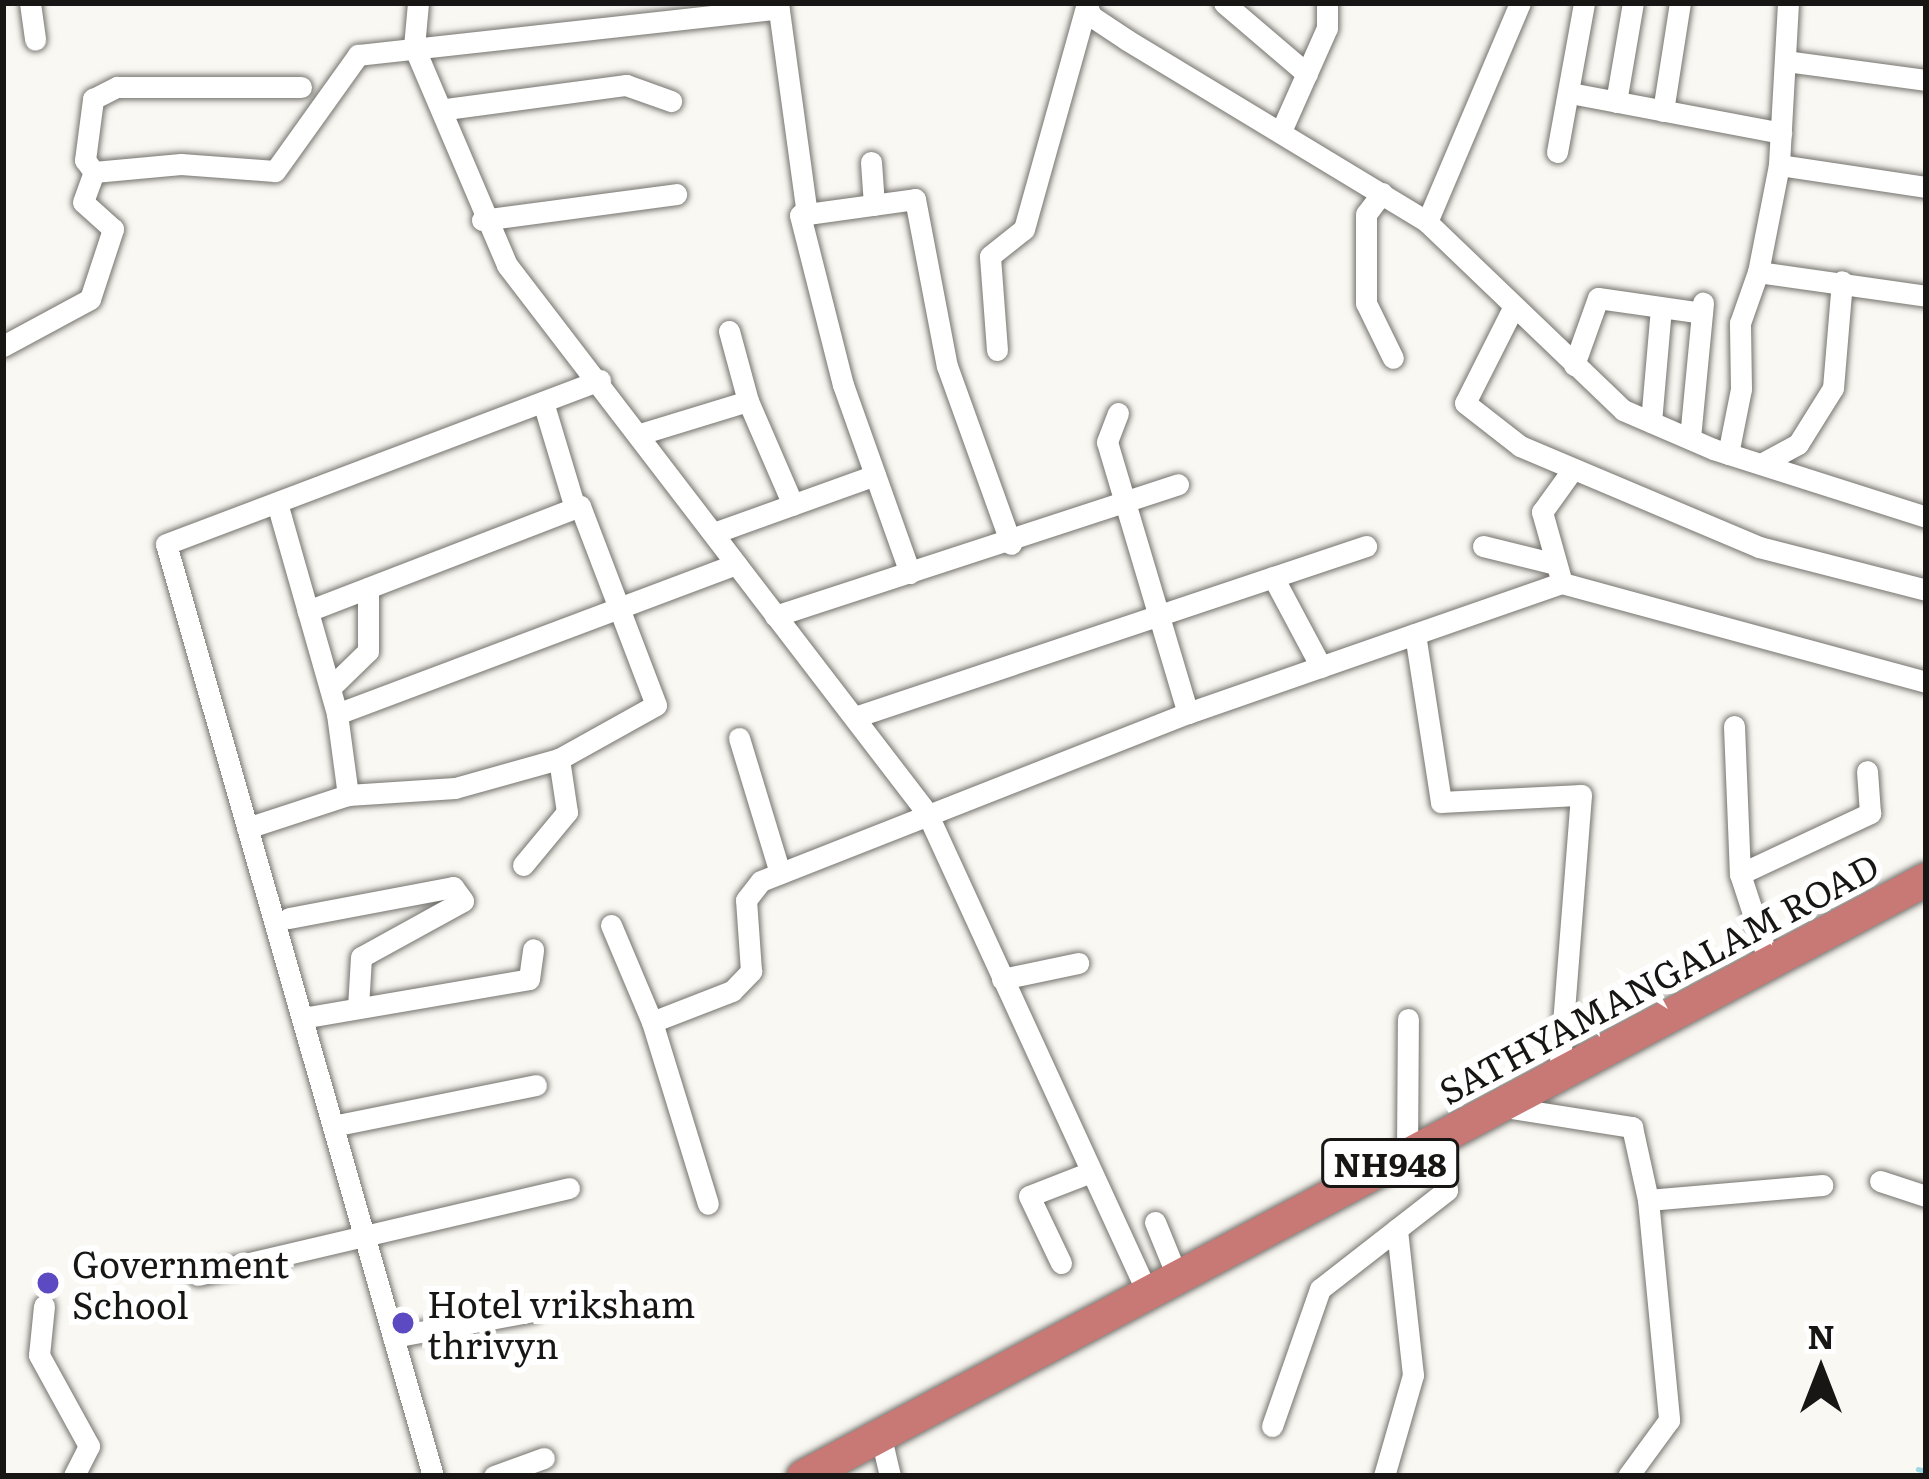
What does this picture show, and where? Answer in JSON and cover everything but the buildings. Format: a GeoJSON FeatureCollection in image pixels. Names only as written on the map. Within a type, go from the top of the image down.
{"type":"FeatureCollection","features":[{"type":"Feature","properties":{"kind":"highway","name":"SATHYAMANGALAM ROAD"},"geometry":{"type":"LineString","coordinates":[[803,1476],[1926,879]]}},
{"type":"Feature","properties":{"kind":"highway","name":"SATHYAMANGALAM ROAD"},"geometry":{"type":"LineString","coordinates":[[777,1476],[866,1440]]}},
{"type":"Feature","properties":{"kind":"street"},"geometry":{"type":"LineString","coordinates":[[30,3],[35,40]]}},
{"type":"Feature","properties":{"kind":"street"},"geometry":{"type":"LineString","coordinates":[[418,3],[414,46],[446,109],[482,220],[507,265],[601,380],[927,813],[1147,1292]]}},
{"type":"Feature","properties":{"kind":"street"},"geometry":{"type":"LineString","coordinates":[[1224,3],[1307,74]]}},
{"type":"Feature","properties":{"kind":"street"},"geometry":{"type":"LineString","coordinates":[[1282,129],[1327,28],[1327,3]]}},
{"type":"Feature","properties":{"kind":"street"},"geometry":{"type":"LineString","coordinates":[[1427,222],[1520,3]]}},
{"type":"Feature","properties":{"kind":"street"},"geometry":{"type":"LineString","coordinates":[[1557,152],[1584,3]]}},
{"type":"Feature","properties":{"kind":"street"},"geometry":{"type":"LineString","coordinates":[[1616,102],[1633,3]]}},
{"type":"Feature","properties":{"kind":"street"},"geometry":{"type":"LineString","coordinates":[[1663,111],[1680,3]]}},
{"type":"Feature","properties":{"kind":"street"},"geometry":{"type":"LineString","coordinates":[[1728,454],[1741,389],[1740,323],[1758,272],[1779,164],[1788,3]]}},
{"type":"Feature","properties":{"kind":"street"},"geometry":{"type":"LineString","coordinates":[[997,350],[990,256],[1024,229],[1086,5],[1126,40],[1282,129],[1427,222],[1623,410],[1728,454],[1926,517]]}},
{"type":"Feature","properties":{"kind":"street"},"geometry":{"type":"LineString","coordinates":[[94,172],[181,164],[275,172],[358,55],[778,6],[807,214]]}},
{"type":"Feature","properties":{"kind":"street"},"geometry":{"type":"LineString","coordinates":[[1786,61],[1926,80]]}},
{"type":"Feature","properties":{"kind":"street"},"geometry":{"type":"LineString","coordinates":[[446,109],[626,85],[670,100]]}},
{"type":"Feature","properties":{"kind":"street"},"geometry":{"type":"LineString","coordinates":[[94,172],[85,160],[93,99],[117,87],[302,87]]}},
{"type":"Feature","properties":{"kind":"street"},"geometry":{"type":"LineString","coordinates":[[1570,93],[1781,133]]}},
{"type":"Feature","properties":{"kind":"street"},"geometry":{"type":"LineString","coordinates":[[871,162],[874,205]]}},
{"type":"Feature","properties":{"kind":"street"},"geometry":{"type":"LineString","coordinates":[[1779,164],[1926,187]]}},
{"type":"Feature","properties":{"kind":"street"},"geometry":{"type":"LineString","coordinates":[[3,346],[90,299],[113,229],[82,202],[94,172]]}},
{"type":"Feature","properties":{"kind":"street"},"geometry":{"type":"LineString","coordinates":[[1382,193],[1366,214],[1366,303],[1393,358]]}},
{"type":"Feature","properties":{"kind":"street"},"geometry":{"type":"LineString","coordinates":[[482,220],[676,194]]}},
{"type":"Feature","properties":{"kind":"street"},"geometry":{"type":"LineString","coordinates":[[910,573],[843,385],[800,215],[915,199],[947,366],[1011,544]]}},
{"type":"Feature","properties":{"kind":"street"},"geometry":{"type":"LineString","coordinates":[[1758,272],[1926,296]]}},
{"type":"Feature","properties":{"kind":"street"},"geometry":{"type":"LineString","coordinates":[[1761,464],[1798,444],[1834,388],[1842,281]]}},
{"type":"Feature","properties":{"kind":"street"},"geometry":{"type":"LineString","coordinates":[[1574,364],[1598,298],[1702,307],[1690,438]]}},
{"type":"Feature","properties":{"kind":"street"},"geometry":{"type":"LineString","coordinates":[[1652,422],[1661,307]]}},
{"type":"Feature","properties":{"kind":"street"},"geometry":{"type":"LineString","coordinates":[[1513,308],[1465,403],[1570,473],[1760,547],[1926,590]]}},
{"type":"Feature","properties":{"kind":"street"},"geometry":{"type":"LineString","coordinates":[[729,331],[748,401],[793,505]]}},
{"type":"Feature","properties":{"kind":"street"},"geometry":{"type":"LineString","coordinates":[[433,1476],[166,544],[601,380]]}},
{"type":"Feature","properties":{"kind":"street"},"geometry":{"type":"LineString","coordinates":[[640,434],[748,401]]}},
{"type":"Feature","properties":{"kind":"street"},"geometry":{"type":"LineString","coordinates":[[247,828],[348,795],[455,788],[559,759],[656,705],[625,609],[575,508],[542,402]]}},
{"type":"Feature","properties":{"kind":"street"},"geometry":{"type":"LineString","coordinates":[[1118,412],[1107,442],[1188,713]]}},
{"type":"Feature","properties":{"kind":"street"},"geometry":{"type":"LineString","coordinates":[[1558,574],[1542,512],[1570,473]]}},
{"type":"Feature","properties":{"kind":"street"},"geometry":{"type":"LineString","coordinates":[[714,533],[875,475]]}},
{"type":"Feature","properties":{"kind":"street"},"geometry":{"type":"LineString","coordinates":[[775,616],[1011,544],[1178,484]]}},
{"type":"Feature","properties":{"kind":"street"},"geometry":{"type":"LineString","coordinates":[[277,502],[337,713],[348,795]]}},
{"type":"Feature","properties":{"kind":"street"},"geometry":{"type":"LineString","coordinates":[[308,611],[575,508]]}},
{"type":"Feature","properties":{"kind":"street"},"geometry":{"type":"LineString","coordinates":[[855,717],[1366,546]]}},
{"type":"Feature","properties":{"kind":"street"},"geometry":{"type":"LineString","coordinates":[[1483,546],[1558,574],[1926,682]]}},
{"type":"Feature","properties":{"kind":"street"},"geometry":{"type":"LineString","coordinates":[[337,713],[736,564]]}},
{"type":"Feature","properties":{"kind":"street"},"geometry":{"type":"LineString","coordinates":[[652,1022],[732,991],[752,971],[746,900],[761,880],[1188,713],[1415,634],[1558,574]]}},
{"type":"Feature","properties":{"kind":"street"},"geometry":{"type":"LineString","coordinates":[[1273,577],[1321,667]]}},
{"type":"Feature","properties":{"kind":"street"},"geometry":{"type":"LineString","coordinates":[[330,688],[368,651],[368,588]]}},
{"type":"Feature","properties":{"kind":"street"},"geometry":{"type":"LineString","coordinates":[[1415,634],[1441,802],[1581,795],[1559,1072]]}},
{"type":"Feature","properties":{"kind":"street"},"geometry":{"type":"LineString","coordinates":[[1734,726],[1740,874],[1770,964]]}},
{"type":"Feature","properties":{"kind":"street"},"geometry":{"type":"LineString","coordinates":[[739,737],[780,873]]}},
{"type":"Feature","properties":{"kind":"street"},"geometry":{"type":"LineString","coordinates":[[523,865],[567,812],[559,759]]}},
{"type":"Feature","properties":{"kind":"street"},"geometry":{"type":"LineString","coordinates":[[1740,874],[1870,813],[1867,771]]}},
{"type":"Feature","properties":{"kind":"street"},"geometry":{"type":"LineString","coordinates":[[289,918],[453,887],[463,901],[361,957],[358,1008]]}},
{"type":"Feature","properties":{"kind":"street"},"geometry":{"type":"LineString","coordinates":[[611,925],[652,1022],[708,1204]]}},
{"type":"Feature","properties":{"kind":"street"},"geometry":{"type":"LineString","coordinates":[[302,1018],[529,979],[533,949]]}},
{"type":"Feature","properties":{"kind":"street"},"geometry":{"type":"LineString","coordinates":[[1002,980],[1078,963]]}},
{"type":"Feature","properties":{"kind":"street"},"geometry":{"type":"LineString","coordinates":[[1407,1154],[1408,1019]]}},
{"type":"Feature","properties":{"kind":"street"},"geometry":{"type":"LineString","coordinates":[[332,1126],[536,1084]]}},
{"type":"Feature","properties":{"kind":"street"},"geometry":{"type":"LineString","coordinates":[[1497,1106],[1632,1127],[1648,1200],[1669,1420],[1628,1476]]}},
{"type":"Feature","properties":{"kind":"street"},"geometry":{"type":"LineString","coordinates":[[1272,1426],[1320,1289],[1447,1190],[1440,1136]]}},
{"type":"Feature","properties":{"kind":"street"},"geometry":{"type":"LineString","coordinates":[[1061,1263],[1029,1196],[1091,1172]]}},
{"type":"Feature","properties":{"kind":"street"},"geometry":{"type":"LineString","coordinates":[[1880,1181],[1926,1196]]}},
{"type":"Feature","properties":{"kind":"street"},"geometry":{"type":"LineString","coordinates":[[1648,1200],[1822,1185]]}},
{"type":"Feature","properties":{"kind":"street"},"geometry":{"type":"LineString","coordinates":[[198,1275],[569,1188]]}},
{"type":"Feature","properties":{"kind":"street"},"geometry":{"type":"LineString","coordinates":[[1155,1222],[1177,1276]]}},
{"type":"Feature","properties":{"kind":"street"},"geometry":{"type":"LineString","coordinates":[[1384,1476],[1413,1375],[1397,1229]]}},
{"type":"Feature","properties":{"kind":"street"},"geometry":{"type":"LineString","coordinates":[[44,1306],[38,1355],[89,1446],[74,1475]]}},
{"type":"Feature","properties":{"kind":"street"},"geometry":{"type":"LineString","coordinates":[[393,1337],[533,1311]]}},
{"type":"Feature","properties":{"kind":"street"},"geometry":{"type":"LineString","coordinates":[[866,1440],[890,1476]]}},
{"type":"Feature","properties":{"kind":"street"},"geometry":{"type":"LineString","coordinates":[[494,1476],[544,1458]]}},
{"type":"Feature","properties":{"kind":"waterway"},"geometry":{"type":"LineString","coordinates":[[1918,1469],[1926,1471]]}},
{"type":"Feature","properties":{"kind":"place","name":"Government School"},"geometry":{"type":"Point","coordinates":[48,1283]}},
{"type":"Feature","properties":{"kind":"place","name":"Hotel vriksham thrivyn"},"geometry":{"type":"Point","coordinates":[403,1323]}}]}
